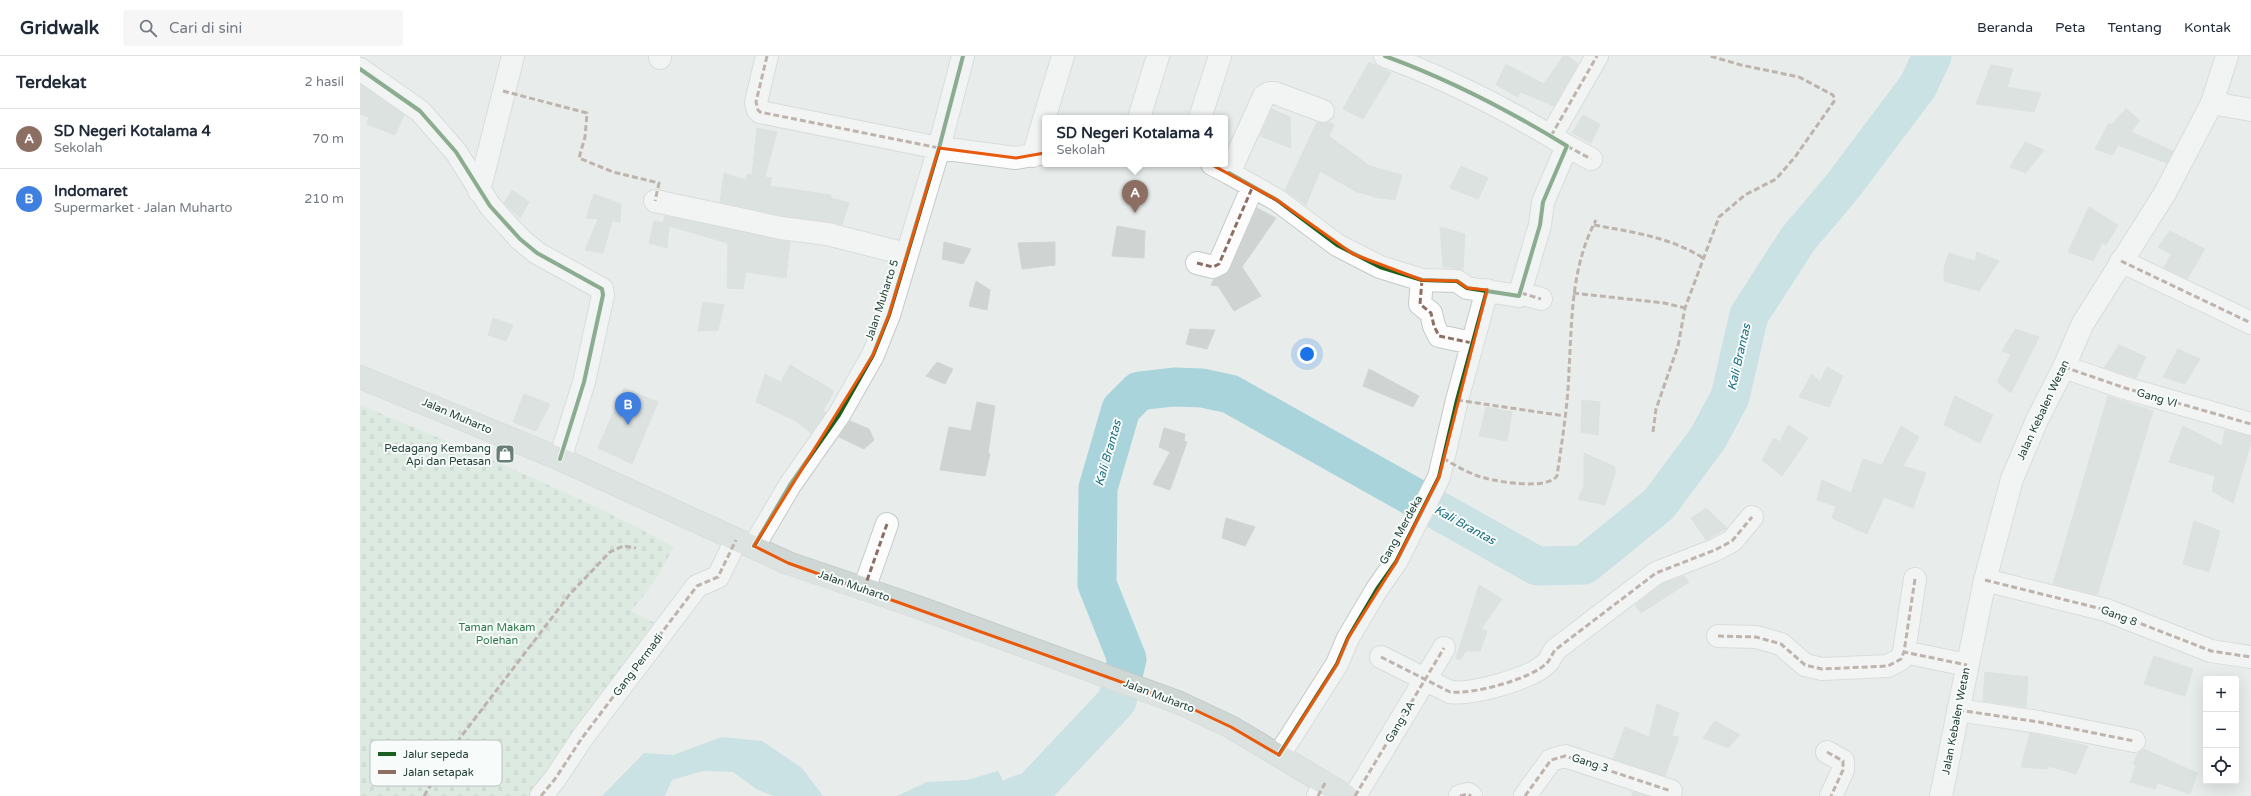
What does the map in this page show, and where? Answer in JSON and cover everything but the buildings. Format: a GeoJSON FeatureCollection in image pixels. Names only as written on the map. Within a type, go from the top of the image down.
{"type":"FeatureCollection","features":[{"type":"Feature","properties":{"kind":"main road","name":"Jalan Muharto"},"geometry":{"type":"LineString","coordinates":[[360,377],[560,459],[788,563],[1180,703],[1231,726],[1279,755],[1322,789],[1346,796]]}},
{"type":"Feature","properties":{"kind":"street"},"geometry":{"type":"LineString","coordinates":[[479,191],[513,56]]}},
{"type":"Feature","properties":{"kind":"street"},"geometry":{"type":"LineString","coordinates":[[767,56],[756,102],[756,106],[760,112],[939,148],[1016,158],[1039,155],[1042,143]]}},
{"type":"Feature","properties":{"kind":"street","name":"Jalan Muharto 5"},"geometry":{"type":"LineString","coordinates":[[745,543],[790,485],[839,415],[873,355],[889,315],[906,254],[939,148],[963,56]]}},
{"type":"Feature","properties":{"kind":"street"},"geometry":{"type":"LineString","coordinates":[[1049,115],[1063,56]]}},
{"type":"Feature","properties":{"kind":"street"},"geometry":{"type":"LineString","coordinates":[[1140,115],[1158,56]]}},
{"type":"Feature","properties":{"kind":"street"},"geometry":{"type":"LineString","coordinates":[[1201,115],[1220,56]]}},
{"type":"Feature","properties":{"kind":"street"},"geometry":{"type":"LineString","coordinates":[[1385,56],[1421,69],[1591,159]]}},
{"type":"Feature","properties":{"kind":"street"},"geometry":{"type":"LineString","coordinates":[[1221,168],[1277,200],[1338,245],[1353,254],[1380,266],[1422,280],[1457,281],[1467,288],[1518,296],[1540,225],[1543,202],[1559,141],[1598,56]]}},
{"type":"Feature","properties":{"kind":"street","name":"Jalan Kebalen Wetan"},"geometry":{"type":"LineString","coordinates":[[1941,796],[1985,580],[2012,479],[2037,420],[2064,367],[2082,325],[2165,193],[2212,103],[2227,56]]}},
{"type":"Feature","properties":{"kind":"street"},"geometry":{"type":"LineString","coordinates":[[360,69],[420,111],[456,152],[479,191],[490,206],[520,239],[537,253],[600,287],[603,292],[584,382],[560,459]]}},
{"type":"Feature","properties":{"kind":"street"},"geometry":{"type":"LineString","coordinates":[[1228,156],[1264,96],[1270,93],[1275,93],[1324,111]]}},
{"type":"Feature","properties":{"kind":"street"},"geometry":{"type":"LineString","coordinates":[[2212,103],[2251,110]]}},
{"type":"Feature","properties":{"kind":"street"},"geometry":{"type":"LineString","coordinates":[[1197,263],[1213,267],[1219,264],[1253,186]]}},
{"type":"Feature","properties":{"kind":"street"},"geometry":{"type":"LineString","coordinates":[[654,201],[781,228],[827,234],[906,254]]}},
{"type":"Feature","properties":{"kind":"street"},"geometry":{"type":"LineString","coordinates":[[2121,261],[2251,323]]}},
{"type":"Feature","properties":{"kind":"street"},"geometry":{"type":"LineString","coordinates":[[1422,280],[1420,304],[1432,313],[1434,326],[1439,336],[1472,343]]}},
{"type":"Feature","properties":{"kind":"street","name":"Gang Merdeka"},"geometry":{"type":"LineString","coordinates":[[1279,755],[1317,698],[1337,664],[1348,638],[1412,532],[1440,477],[1472,343],[1487,290]]}},
{"type":"Feature","properties":{"kind":"street"},"geometry":{"type":"LineString","coordinates":[[1520,293],[1541,299]]}},
{"type":"Feature","properties":{"kind":"street","name":"Gang VI"},"geometry":{"type":"LineString","coordinates":[[2064,367],[2168,401],[2251,424]]}},
{"type":"Feature","properties":{"kind":"street"},"geometry":{"type":"LineString","coordinates":[[1380,657],[1450,692],[1460,694],[1476,692],[1534,671],[1547,663],[1555,650],[1656,573],[1715,550],[1732,541],[1752,517]]}},
{"type":"Feature","properties":{"kind":"street"},"geometry":{"type":"LineString","coordinates":[[864,589],[887,524]]}},
{"type":"Feature","properties":{"kind":"street","name":"Gang Permadi"},"geometry":{"type":"LineString","coordinates":[[541,796],[555,779],[582,738],[697,586],[718,577],[745,543]]}},
{"type":"Feature","properties":{"kind":"street"},"geometry":{"type":"LineString","coordinates":[[1718,636],[1756,637],[1781,644],[1805,665],[1822,669],[1869,669],[1888,666],[1901,659],[1904,652],[1915,579]]}},
{"type":"Feature","properties":{"kind":"street","name":"Gang 8"},"geometry":{"type":"LineString","coordinates":[[1985,580],[2106,610],[2211,651],[2251,657]]}},
{"type":"Feature","properties":{"kind":"street","name":"Gang 3A"},"geometry":{"type":"LineString","coordinates":[[1355,796],[1444,648]]}},
{"type":"Feature","properties":{"kind":"street"},"geometry":{"type":"LineString","coordinates":[[1904,652],[1967,665]]}},
{"type":"Feature","properties":{"kind":"street"},"geometry":{"type":"LineString","coordinates":[[1958,710],[2039,722],[2134,741]]}},
{"type":"Feature","properties":{"kind":"street"},"geometry":{"type":"LineString","coordinates":[[1827,752],[1844,761],[1843,770],[1831,796]]}},
{"type":"Feature","properties":{"kind":"street","name":"Gang 3"},"geometry":{"type":"LineString","coordinates":[[1525,796],[1551,760],[1565,756],[1670,791]]}},
{"type":"Feature","properties":{"kind":"street"},"geometry":{"type":"LineString","coordinates":[[1460,796],[1468,794],[1471,796]]}},
{"type":"Feature","properties":{"kind":"highlighted area"},"geometry":{"type":"Polygon","coordinates":[[[1132,141],[1188,152],[1277,200],[1353,254],[1422,280],[1457,281],[1467,288],[1487,290],[1439,477],[1396,562],[1348,638],[1337,664],[1279,755],[1231,727],[1180,703],[788,563],[754,546],[873,355],[889,315],[939,148],[1016,158],[1101,143],[1132,141]]]}},
{"type":"Feature","properties":{"kind":"green space","name":"Taman Makam Polehan"},"geometry":{"type":"Polygon","coordinates":[[[360,405],[558,490],[674,547],[654,582],[631,611],[670,630],[548,796],[360,796],[360,405]]]}},
{"type":"Feature","properties":{"kind":"water"},"geometry":{"type":"Polygon","coordinates":[[[722,737],[762,741],[802,768],[823,796],[773,796],[756,789],[733,772],[703,771],[672,780],[665,796],[602,796],[644,753],[673,755],[722,737]]]}},
{"type":"Feature","properties":{"kind":"water"},"geometry":{"type":"Polygon","coordinates":[[[998,771],[1011,796],[897,796],[927,782],[967,780],[998,771]]]}},
{"type":"Feature","properties":{"kind":"waterway","name":"Kali Brantas"},"geometry":{"type":"LineString","coordinates":[[1016,796],[1033,790],[1117,701],[1127,659],[1097,584],[1098,488],[1121,409],[1139,391],[1174,387],[1202,388],[1230,394],[1537,566],[1584,565],[1659,504],[1708,438],[1730,397],[1749,315],[1798,239],[1842,187],[1918,86],[1932,56]]}},
{"type":"Feature","properties":{"kind":"marked path"},"geometry":{"type":"LineString","coordinates":[[767,56],[756,102],[760,112],[939,148]]}},
{"type":"Feature","properties":{"kind":"marked path"},"geometry":{"type":"LineString","coordinates":[[1551,136],[1597,56]]}},
{"type":"Feature","properties":{"kind":"marked path"},"geometry":{"type":"LineString","coordinates":[[1653,432],[1656,409],[1678,346],[1685,308],[1719,217],[1745,195],[1776,179],[1795,157],[1835,100],[1833,95],[1799,77],[1741,65],[1710,56]]}},
{"type":"Feature","properties":{"kind":"marked path"},"geometry":{"type":"LineString","coordinates":[[503,91],[587,113],[585,137],[579,158],[613,172],[659,183],[655,201]]}},
{"type":"Feature","properties":{"kind":"marked path"},"geometry":{"type":"LineString","coordinates":[[1567,146],[1591,159]]}},
{"type":"Feature","properties":{"kind":"marked path"},"geometry":{"type":"LineString","coordinates":[[1197,263],[1213,267],[1219,264],[1253,186]]}},
{"type":"Feature","properties":{"kind":"marked path"},"geometry":{"type":"LineString","coordinates":[[1443,458],[1474,474],[1485,478],[1511,483],[1544,483],[1557,476],[1567,396],[1574,294],[1582,256],[1596,220]]}},
{"type":"Feature","properties":{"kind":"marked path"},"geometry":{"type":"LineString","coordinates":[[1594,225],[1664,240],[1703,258]]}},
{"type":"Feature","properties":{"kind":"marked path"},"geometry":{"type":"LineString","coordinates":[[2121,261],[2251,323]]}},
{"type":"Feature","properties":{"kind":"marked path"},"geometry":{"type":"LineString","coordinates":[[1422,280],[1420,304],[1431,313],[1434,326],[1439,336],[1472,343]]}},
{"type":"Feature","properties":{"kind":"marked path"},"geometry":{"type":"LineString","coordinates":[[1521,293],[1541,299]]}},
{"type":"Feature","properties":{"kind":"marked path"},"geometry":{"type":"LineString","coordinates":[[1573,293],[1664,303],[1685,308]]}},
{"type":"Feature","properties":{"kind":"marked path"},"geometry":{"type":"LineString","coordinates":[[2064,367],[2125,388],[2251,424]]}},
{"type":"Feature","properties":{"kind":"marked path"},"geometry":{"type":"LineString","coordinates":[[1457,400],[1565,416]]}},
{"type":"Feature","properties":{"kind":"marked path"},"geometry":{"type":"LineString","coordinates":[[1381,657],[1450,692],[1472,691],[1501,685],[1515,680],[1528,675],[1547,663],[1555,650],[1656,573],[1715,550],[1732,541],[1752,517]]}},
{"type":"Feature","properties":{"kind":"marked path"},"geometry":{"type":"LineString","coordinates":[[864,589],[887,524]]}},
{"type":"Feature","properties":{"kind":"marked path"},"geometry":{"type":"LineString","coordinates":[[541,796],[555,779],[582,738],[697,586],[718,577],[736,540]]}},
{"type":"Feature","properties":{"kind":"marked path"},"geometry":{"type":"LineString","coordinates":[[459,740],[570,594],[610,552],[623,546],[636,548]]}},
{"type":"Feature","properties":{"kind":"marked path"},"geometry":{"type":"LineString","coordinates":[[1915,579],[1904,652],[1967,665]]}},
{"type":"Feature","properties":{"kind":"marked path"},"geometry":{"type":"LineString","coordinates":[[1985,580],[2106,610],[2211,651],[2251,657]]}},
{"type":"Feature","properties":{"kind":"marked path"},"geometry":{"type":"LineString","coordinates":[[1718,636],[1756,637],[1781,644],[1805,665],[1822,669],[1888,666],[1901,659],[1904,652]]}},
{"type":"Feature","properties":{"kind":"marked path"},"geometry":{"type":"LineString","coordinates":[[1355,796],[1444,648]]}},
{"type":"Feature","properties":{"kind":"marked path"},"geometry":{"type":"LineString","coordinates":[[1958,710],[2039,722],[2134,741]]}},
{"type":"Feature","properties":{"kind":"marked path"},"geometry":{"type":"LineString","coordinates":[[1827,752],[1843,761],[1843,770],[1831,796]]}},
{"type":"Feature","properties":{"kind":"marked path"},"geometry":{"type":"LineString","coordinates":[[1525,796],[1551,760],[1565,756],[1671,791]]}},
{"type":"Feature","properties":{"kind":"marked path"},"geometry":{"type":"LineString","coordinates":[[1318,796],[1325,783]]}},
{"type":"Feature","properties":{"kind":"marked path"},"geometry":{"type":"LineString","coordinates":[[424,796],[430,786]]}},
{"type":"Feature","properties":{"kind":"marked path"},"geometry":{"type":"LineString","coordinates":[[1460,796],[1468,794],[1471,796]]}},
{"type":"Feature","properties":{"kind":"cycle path"},"geometry":{"type":"LineString","coordinates":[[754,546],[790,485],[839,415],[873,355],[889,315],[939,148],[963,56]]}},
{"type":"Feature","properties":{"kind":"cycle path"},"geometry":{"type":"LineString","coordinates":[[1229,173],[1277,200],[1337,245],[1380,267],[1422,280],[1457,281],[1467,288],[1519,296],[1540,225],[1543,202],[1567,146],[1478,96],[1409,65],[1385,56]]}},
{"type":"Feature","properties":{"kind":"cycle path"},"geometry":{"type":"LineString","coordinates":[[360,69],[420,111],[456,152],[490,206],[520,239],[537,253],[602,289],[603,295],[584,382],[560,459]]}},
{"type":"Feature","properties":{"kind":"cycle path"},"geometry":{"type":"LineString","coordinates":[[1279,755],[1337,664],[1348,638],[1377,589],[1396,562],[1439,477],[1457,400],[1487,290]]}},
{"type":"Feature","properties":{"kind":"place","name":"SD Negeri Kotalama 4"},"geometry":{"type":"Point","coordinates":[1135,213]}},
{"type":"Feature","properties":{"kind":"place","name":"Indomaret"},"geometry":{"type":"Point","coordinates":[628,425]}},
{"type":"Feature","properties":{"kind":"place","name":"Pedagang Kembang Api dan Petasan"},"geometry":{"type":"Point","coordinates":[505,454]}}]}
